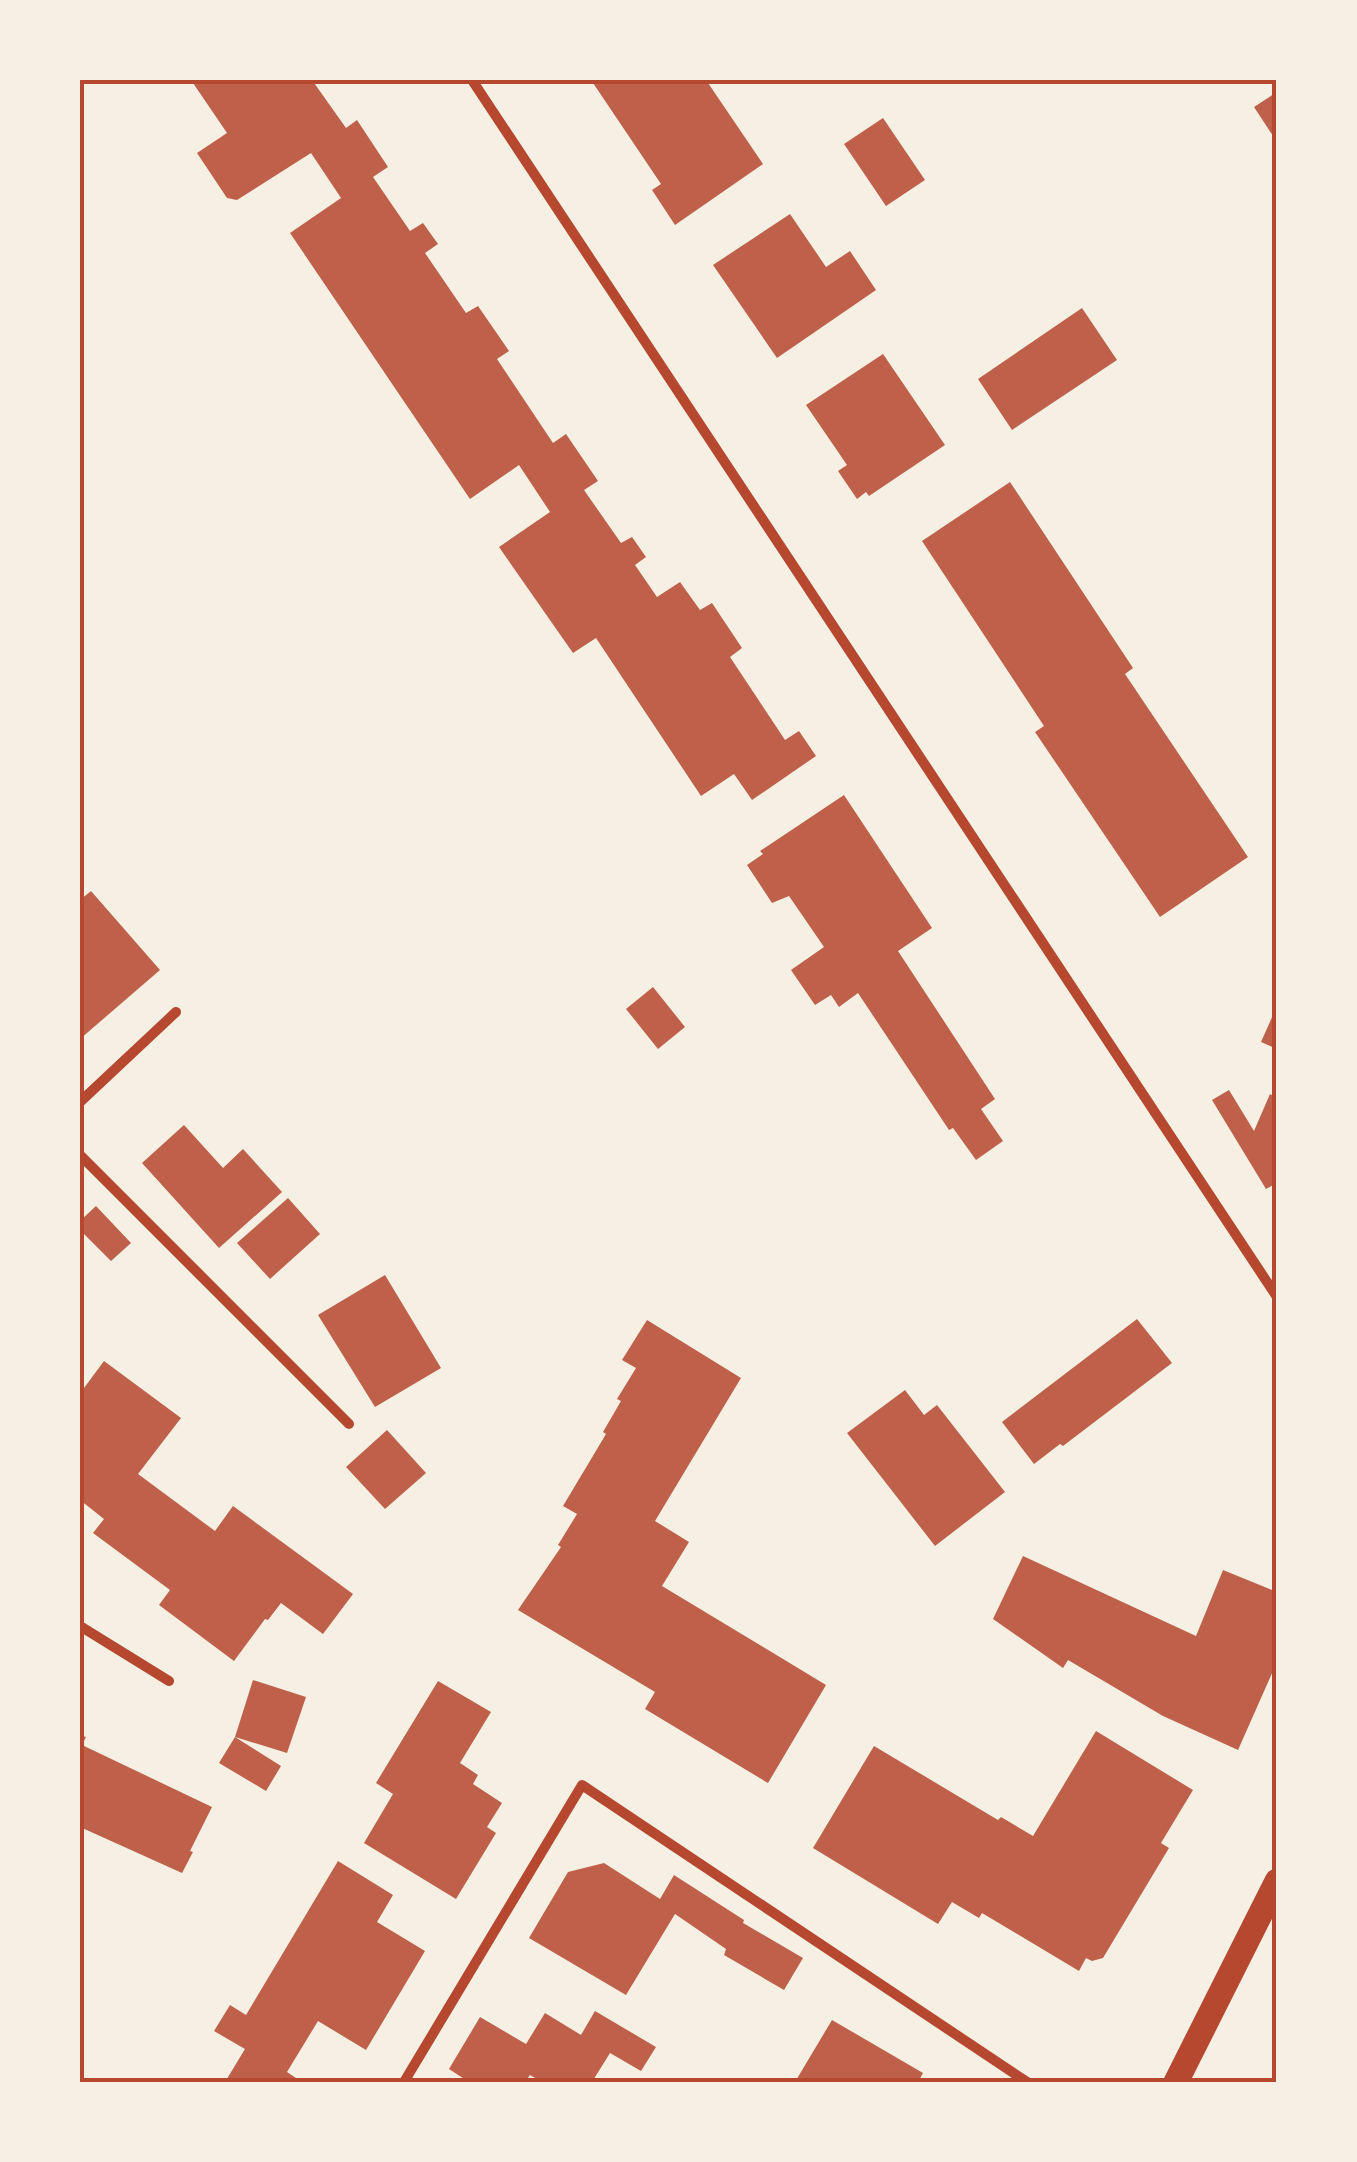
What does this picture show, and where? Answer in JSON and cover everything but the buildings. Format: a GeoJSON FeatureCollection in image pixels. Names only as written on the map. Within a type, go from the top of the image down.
{"type":"FeatureCollection","features":[{"type":"Feature","properties":{"kind":"main road"},"geometry":{"type":"LineString","coordinates":[[1176,2082],[1277,1881]]}},
{"type":"Feature","properties":{"kind":"street"},"geometry":{"type":"LineString","coordinates":[[472,80],[1277,1297]]}},
{"type":"Feature","properties":{"kind":"street"},"geometry":{"type":"LineString","coordinates":[[80,1102],[176,1012]]}},
{"type":"Feature","properties":{"kind":"street"},"geometry":{"type":"LineString","coordinates":[[80,1156],[348,1424]]}},
{"type":"Feature","properties":{"kind":"street"},"geometry":{"type":"LineString","coordinates":[[80,1626],[169,1681]]}},
{"type":"Feature","properties":{"kind":"street"},"geometry":{"type":"LineString","coordinates":[[404,2082],[582,1785],[1026,2082]]}}]}
